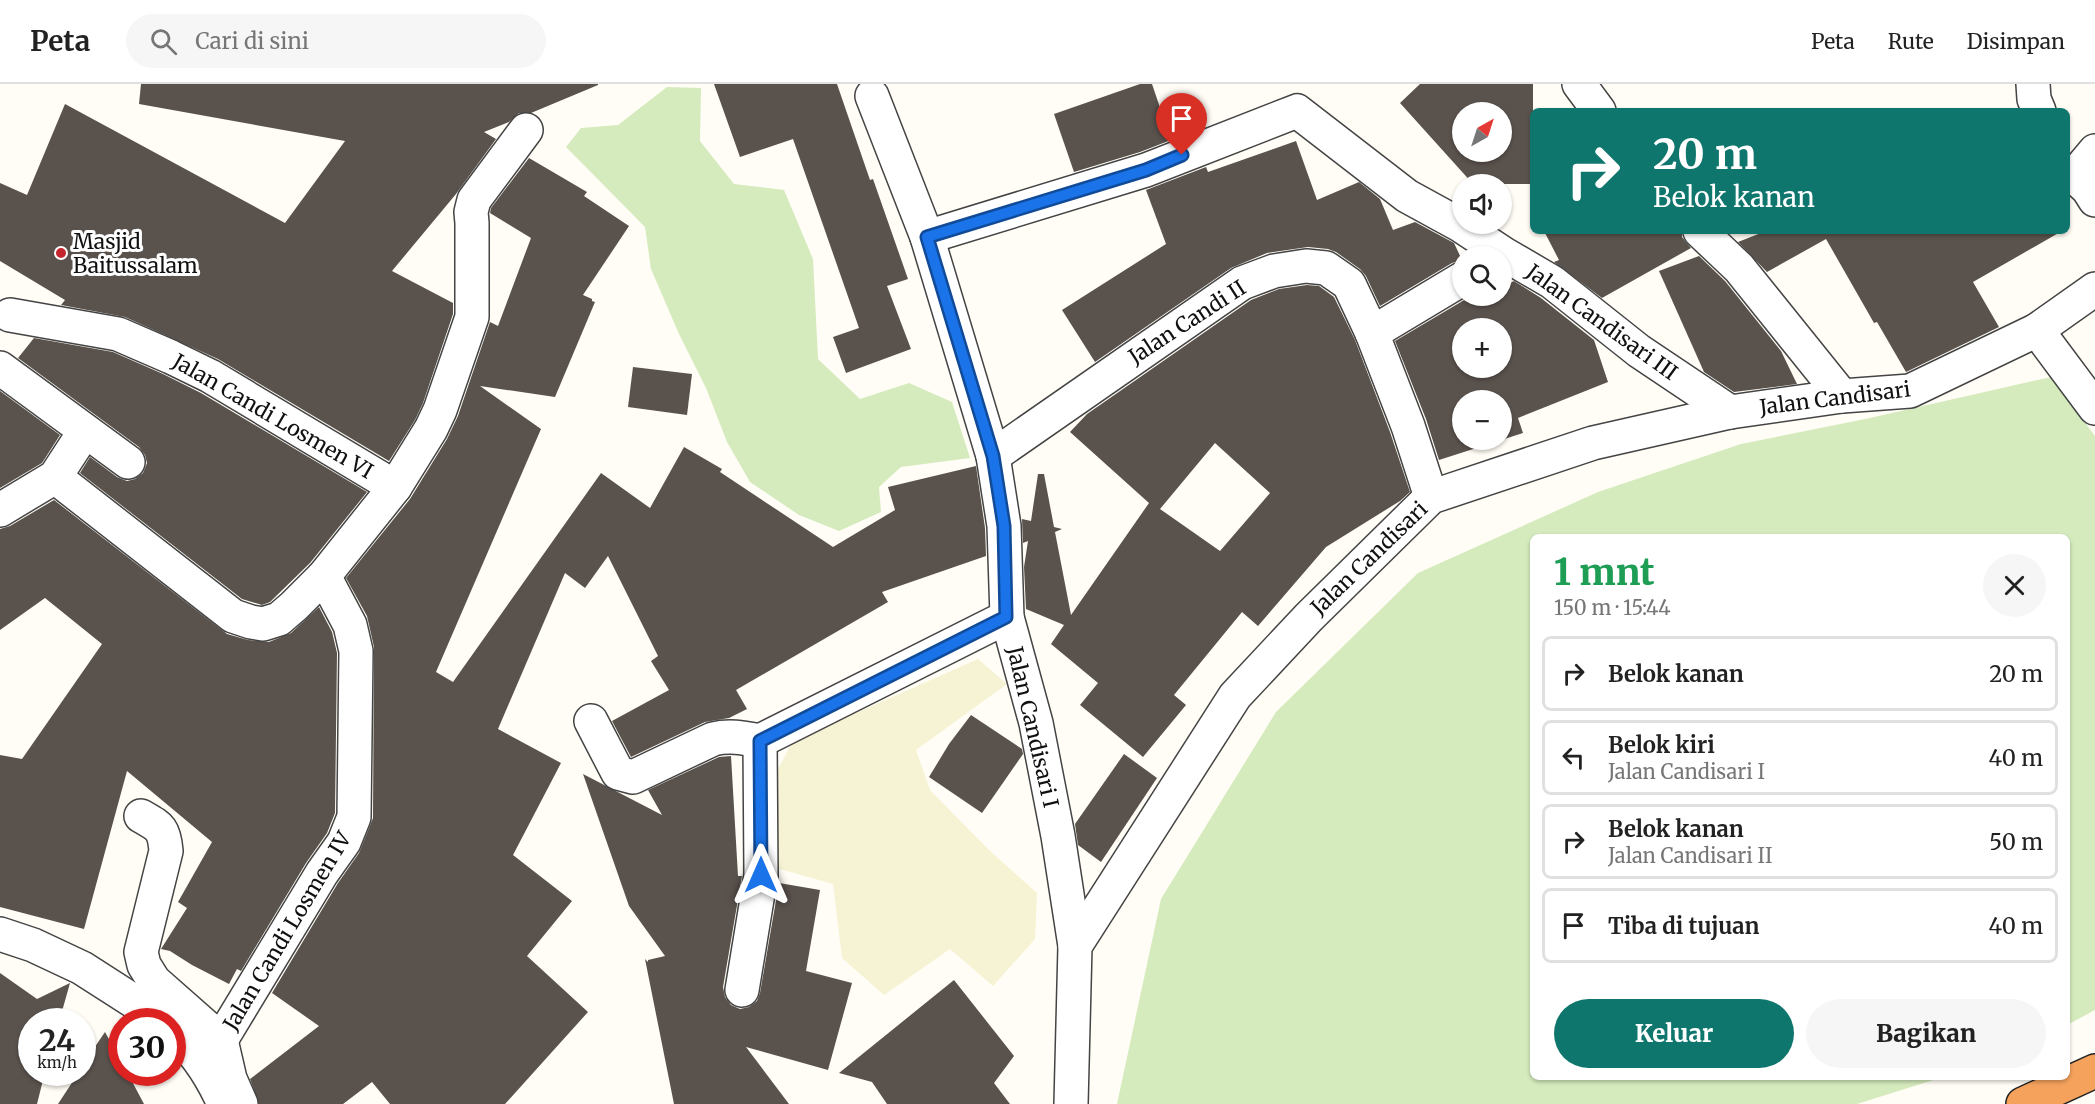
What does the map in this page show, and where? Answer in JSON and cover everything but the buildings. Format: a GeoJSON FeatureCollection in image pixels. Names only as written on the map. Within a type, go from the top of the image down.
{"type":"FeatureCollection","features":[{"type":"Feature","properties":{"kind":"highway"},"geometry":{"type":"LineString","coordinates":[[2023,1104],[2095,1071]]}},
{"type":"Feature","properties":{"kind":"street"},"geometry":{"type":"LineString","coordinates":[[1579,84],[1597,108]]}},
{"type":"Feature","properties":{"kind":"street"},"geometry":{"type":"LineString","coordinates":[[2033,84],[2034,99],[2038,108]]}},
{"type":"Feature","properties":{"kind":"street","name":"Jalan Candisari I"},"geometry":{"type":"LineString","coordinates":[[872,96],[927,237],[993,456],[1004,526],[1006,617],[1035,723],[1058,836],[1076,946]]}},
{"type":"Feature","properties":{"kind":"street","name":"Jalan Candisari III"},"geometry":{"type":"LineString","coordinates":[[927,237],[1146,170],[1297,111],[1407,196],[1460,225],[1489,246]]}},
{"type":"Feature","properties":{"kind":"street"},"geometry":{"type":"LineString","coordinates":[[56,477],[233,616],[263,624],[279,619],[324,576],[396,487],[431,429],[440,410],[472,317],[471,212],[474,200],[526,130]]}},
{"type":"Feature","properties":{"kind":"street"},"geometry":{"type":"LineString","coordinates":[[2079,180],[2095,151]]}},
{"type":"Feature","properties":{"kind":"street"},"geometry":{"type":"LineString","coordinates":[[1703,234],[1739,268],[1842,396]]}},
{"type":"Feature","properties":{"kind":"street","name":"Jalan Candisari III"},"geometry":{"type":"LineString","coordinates":[[1512,260],[1552,282],[1639,351],[1730,412]]}},
{"type":"Feature","properties":{"kind":"street","name":"Jalan Candi II"},"geometry":{"type":"LineString","coordinates":[[993,456],[1242,283],[1274,271],[1306,266],[1326,268],[1349,284],[1372,333],[1408,426],[1431,497]]}},
{"type":"Feature","properties":{"kind":"street"},"geometry":{"type":"LineString","coordinates":[[1372,333],[1452,285]]}},
{"type":"Feature","properties":{"kind":"street","name":"Jalan Candisari"},"geometry":{"type":"LineString","coordinates":[[1076,946],[1235,696],[1309,617],[1431,497],[1593,443],[1730,412],[1842,396],[1910,392],[2037,330],[2095,289]]}},
{"type":"Feature","properties":{"kind":"street","name":"Jalan Candi Losmen VI"},"geometry":{"type":"LineString","coordinates":[[10,315],[118,334],[171,357],[210,376],[396,487]]}},
{"type":"Feature","properties":{"kind":"street"},"geometry":{"type":"LineString","coordinates":[[2037,330],[2095,408]]}},
{"type":"Feature","properties":{"kind":"street"},"geometry":{"type":"LineString","coordinates":[[0,368],[128,462]]}},
{"type":"Feature","properties":{"kind":"street"},"geometry":{"type":"LineString","coordinates":[[0,510],[56,477],[85,431]]}},
{"type":"Feature","properties":{"kind":"street","name":"Jalan Candi Losmen IV"},"geometry":{"type":"LineString","coordinates":[[221,1040],[322,873],[344,842],[354,817],[356,651],[350,625],[324,576]]}},
{"type":"Feature","properties":{"kind":"street"},"geometry":{"type":"LineString","coordinates":[[591,721],[618,773],[633,777],[713,739],[731,736],[760,741],[1006,617]]}},
{"type":"Feature","properties":{"kind":"street"},"geometry":{"type":"LineString","coordinates":[[742,990],[761,875],[760,741]]}},
{"type":"Feature","properties":{"kind":"street","name":"Jalan Candi Losmen IV"},"geometry":{"type":"LineString","coordinates":[[141,816],[157,825],[165,835],[166,851],[141,952],[144,965],[154,981],[221,1040],[230,1079],[240,1104]]}},
{"type":"Feature","properties":{"kind":"street"},"geometry":{"type":"LineString","coordinates":[[0,934],[33,945],[82,968],[144,1008]]}},
{"type":"Feature","properties":{"kind":"street"},"geometry":{"type":"LineString","coordinates":[[1071,1104],[1076,946]]}},
{"type":"Feature","properties":{"kind":"street"},"geometry":{"type":"LineString","coordinates":[[186,1044],[214,1083],[224,1104]]}},
{"type":"Feature","properties":{"kind":"shaded area"},"geometry":{"type":"Polygon","coordinates":[[[978,659],[1007,684],[916,750],[930,790],[988,849],[1037,893],[1035,939],[993,986],[950,949],[884,995],[842,958],[833,884],[769,866],[771,782],[793,741],[978,659]]]}},
{"type":"Feature","properties":{"kind":"green space"},"geometry":{"type":"Polygon","coordinates":[[[667,87],[701,88],[700,141],[734,184],[784,190],[813,259],[818,359],[860,399],[909,383],[952,402],[970,458],[901,467],[879,487],[881,512],[839,531],[799,515],[750,482],[727,442],[706,388],[679,334],[651,269],[645,227],[566,147],[581,128],[618,125],[667,87]]]}},
{"type":"Feature","properties":{"kind":"green space"},"geometry":{"type":"Polygon","coordinates":[[[2051,377],[2095,436],[2095,1010],[2070,1023],[2070,534],[1530,534],[1530,1080],[1933,1080],[1857,1104],[1117,1104],[1161,899],[1276,712],[1418,573],[1598,492],[1741,444],[1870,418],[2051,377]]]}},
{"type":"Feature","properties":{"kind":"place","name":"Masjid Baitussalam"},"geometry":{"type":"Point","coordinates":[61,253]}},
{"type":"Feature","properties":{"kind":"route"},"geometry":{"type":"LineString","coordinates":[[761,875],[760,741],[1006,617],[1004,526],[993,456],[927,237],[1146,170],[1182,155]]}}]}
